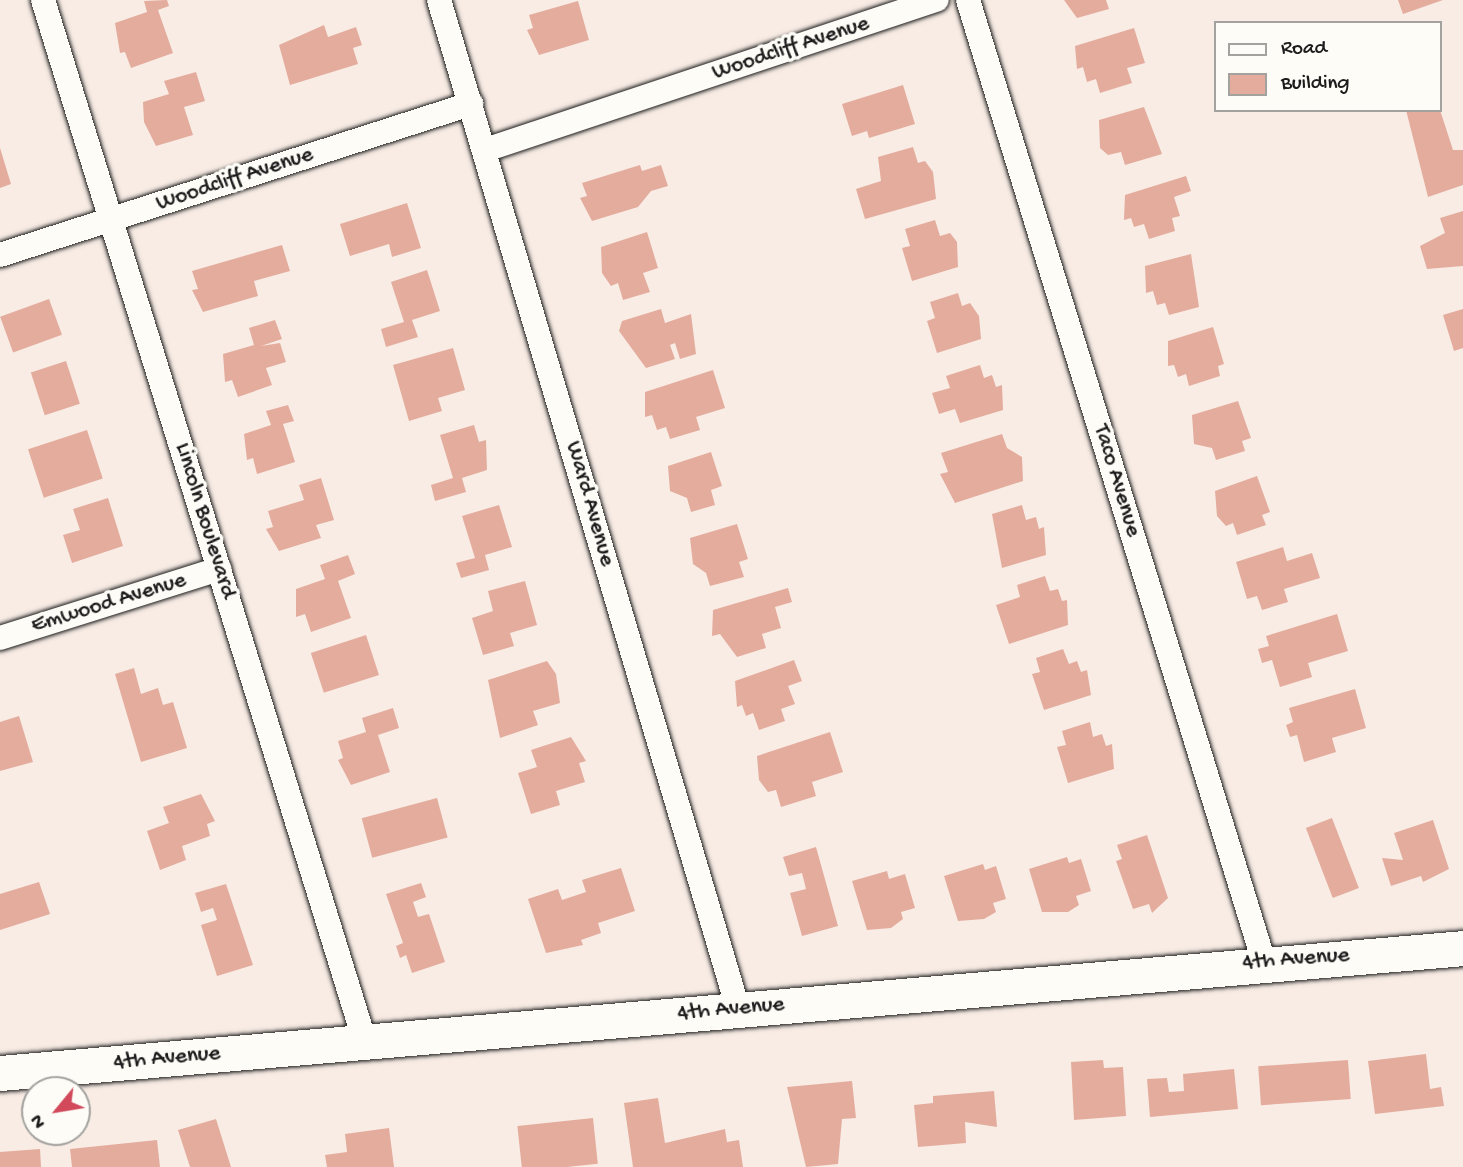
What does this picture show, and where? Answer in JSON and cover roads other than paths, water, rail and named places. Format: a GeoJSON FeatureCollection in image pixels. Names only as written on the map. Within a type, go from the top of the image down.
{"type":"FeatureCollection","features":[{"type":"Feature","properties":{"kind":"main road","name":"4th Avenue"},"geometry":{"type":"LineString","coordinates":[[0,1073],[1264,962],[1463,948]]}},
{"type":"Feature","properties":{"kind":"street","name":"Lincoln Boulevard"},"geometry":{"type":"LineString","coordinates":[[43,0],[365,1042]]}},
{"type":"Feature","properties":{"kind":"street","name":"Ward Avenue"},"geometry":{"type":"LineString","coordinates":[[439,0],[738,1009]]}},
{"type":"Feature","properties":{"kind":"street","name":"Woodcliff Avenue"},"geometry":{"type":"LineString","coordinates":[[485,150],[937,0]]}},
{"type":"Feature","properties":{"kind":"street","name":"Taco Avenue"},"geometry":{"type":"LineString","coordinates":[[968,0],[1264,962]]}},
{"type":"Feature","properties":{"kind":"street","name":"Woodcliff Avenue"},"geometry":{"type":"LineString","coordinates":[[0,255],[471,104]]}},
{"type":"Feature","properties":{"kind":"street","name":"Emwood Avenue"},"geometry":{"type":"LineString","coordinates":[[0,638],[219,569]]}}]}
